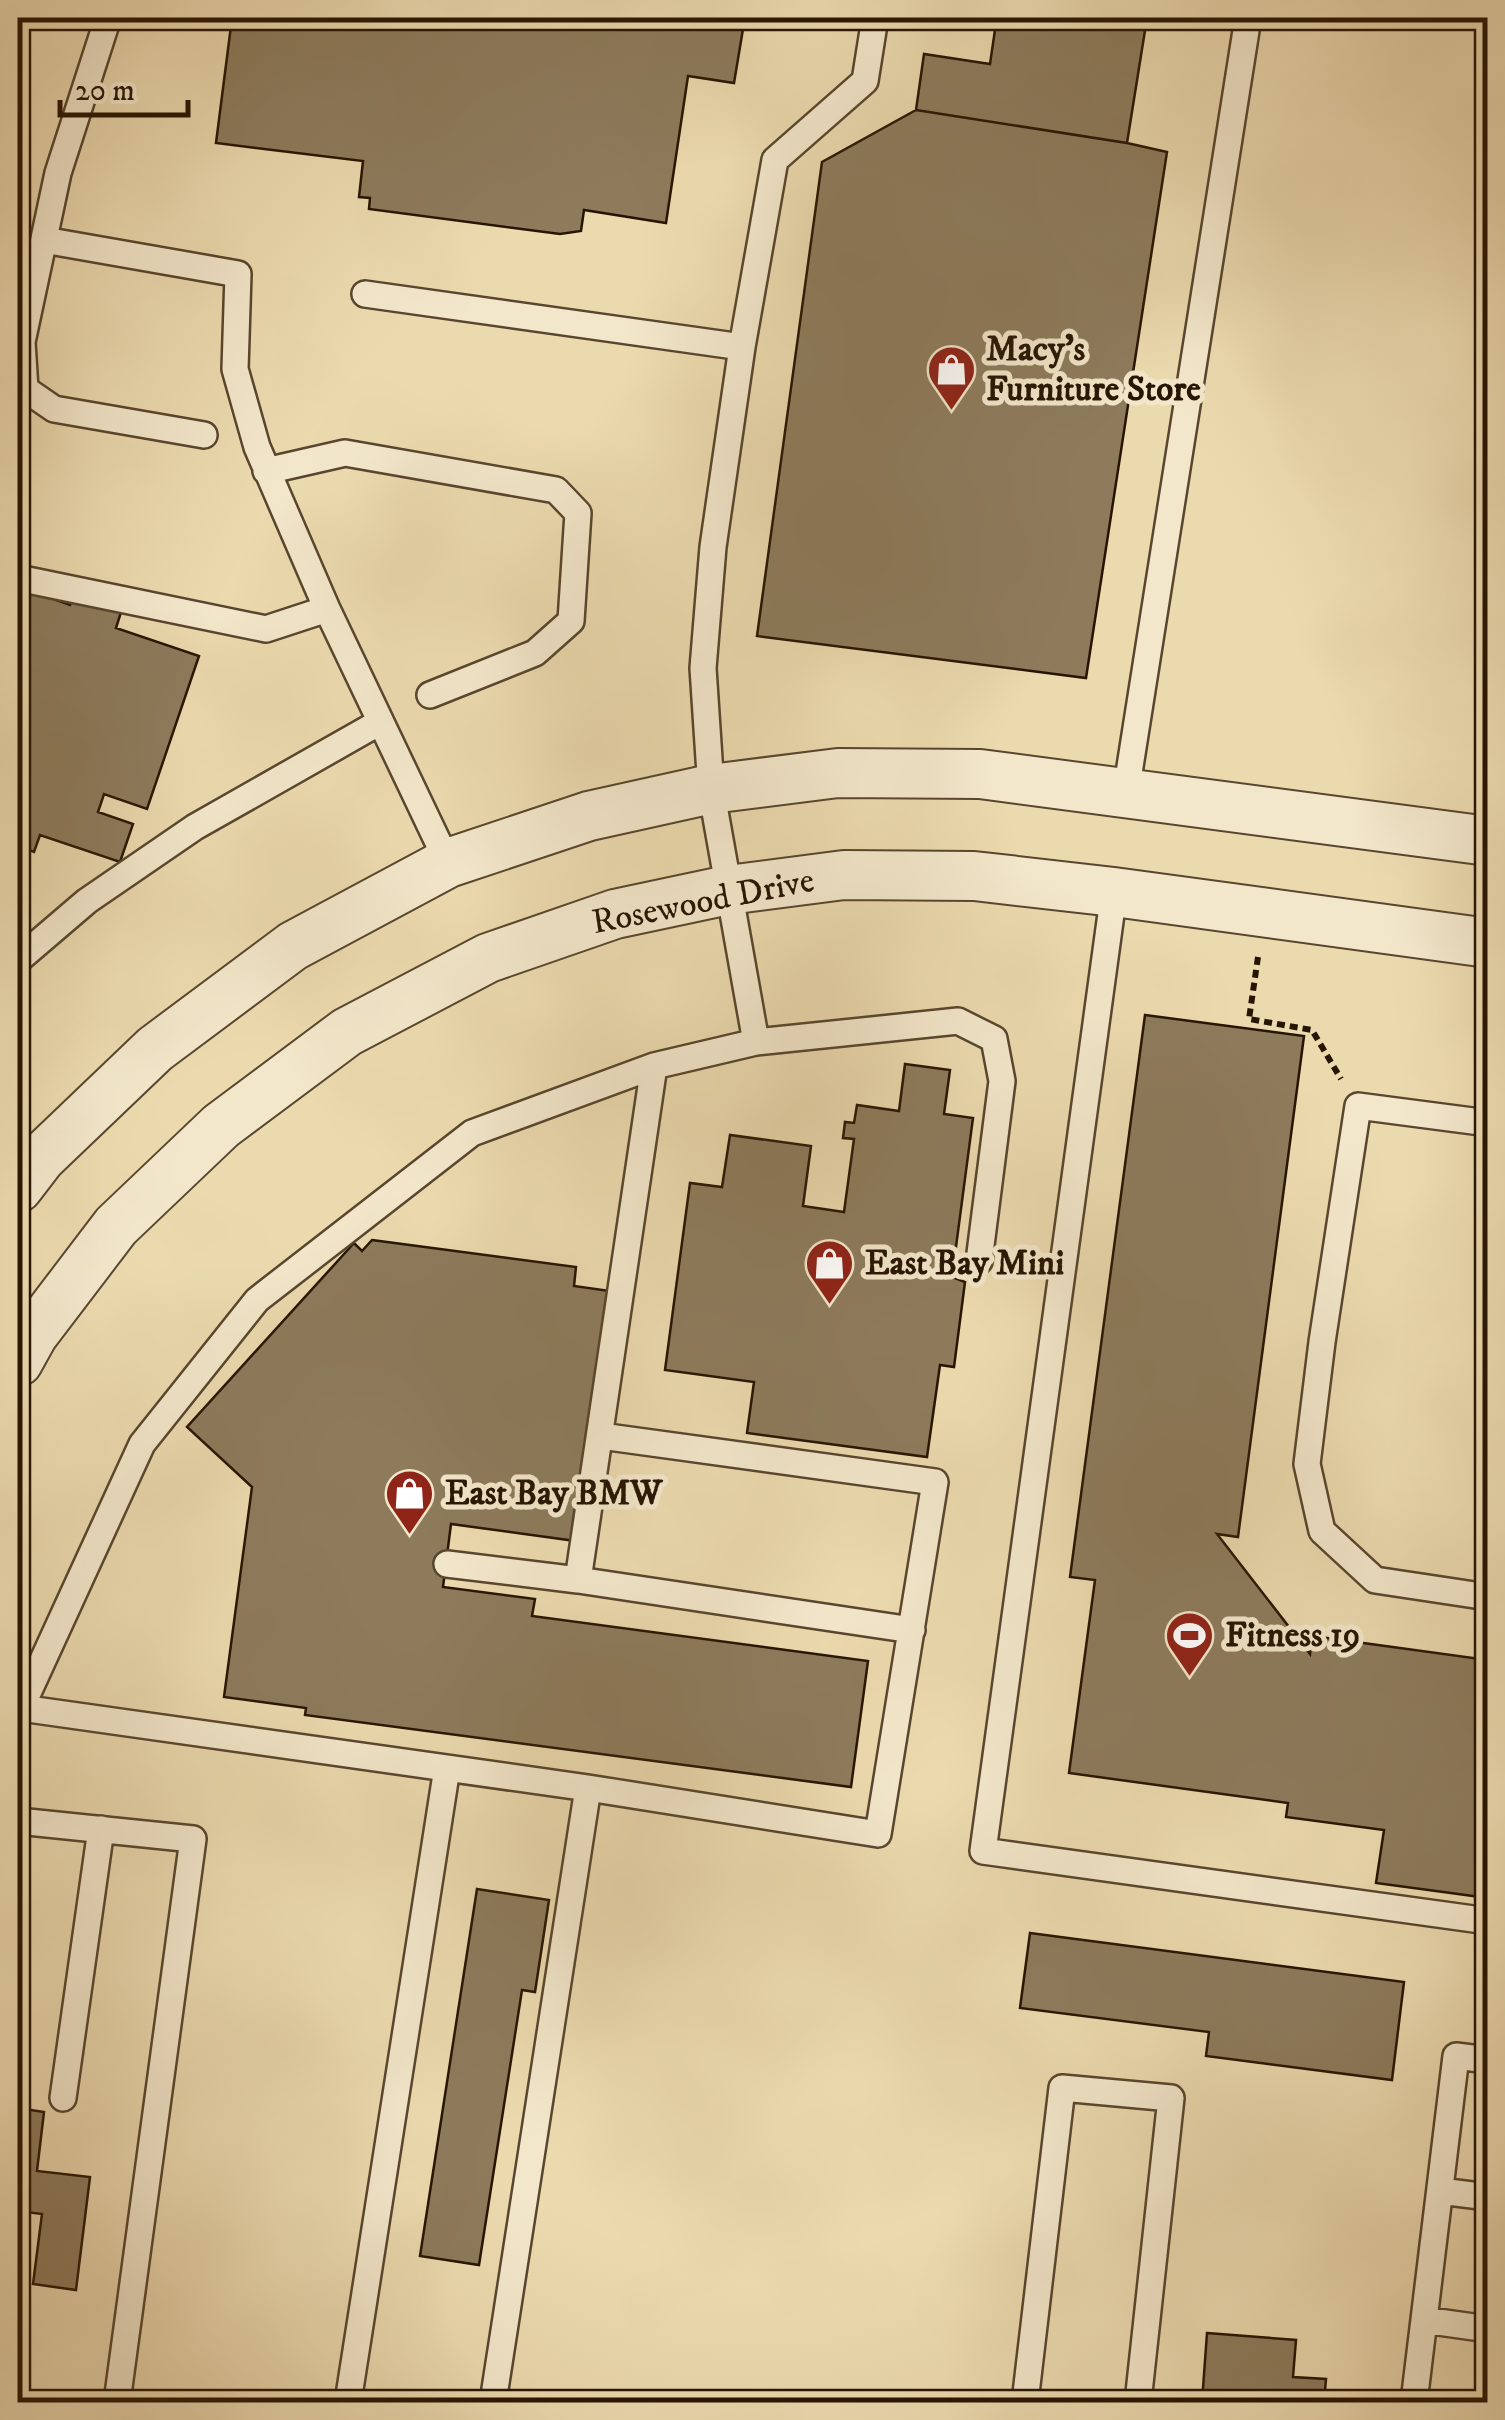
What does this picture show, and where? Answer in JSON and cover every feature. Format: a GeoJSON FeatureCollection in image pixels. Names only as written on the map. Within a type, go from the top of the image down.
{"type":"FeatureCollection","features":[{"type":"Feature","properties":{"kind":"street"},"geometry":{"type":"LineString","coordinates":[[18,1188],[40,1158],[155,1048],[293,946],[448,864],[589,816],[711,790],[838,773],[980,774],[1488,841]]}},
{"type":"Feature","properties":{"kind":"street","name":"Rosewood Drive"},"geometry":{"type":"LineString","coordinates":[[18,1362],[33,1334],[116,1226],[220,1126],[347,1032],[488,958],[616,914],[728,890],[844,875],[974,876],[1488,942]]}},
{"type":"Feature","properties":{"kind":"lane"},"geometry":{"type":"LineString","coordinates":[[108,18],[58,173],[22,342],[25,388],[54,408],[204,435]]}},
{"type":"Feature","properties":{"kind":"lane"},"geometry":{"type":"LineString","coordinates":[[756,1042],[711,790],[703,668],[713,547],[742,347],[775,160],[865,81],[875,18]]}},
{"type":"Feature","properties":{"kind":"lane"},"geometry":{"type":"LineString","coordinates":[[1126,792],[1248,18]]}},
{"type":"Feature","properties":{"kind":"lane"},"geometry":{"type":"LineString","coordinates":[[44,240],[238,274],[236,369],[257,448],[448,864]]}},
{"type":"Feature","properties":{"kind":"lane"},"geometry":{"type":"LineString","coordinates":[[364,294],[742,347]]}},
{"type":"Feature","properties":{"kind":"lane"},"geometry":{"type":"LineString","coordinates":[[266,471],[345,454],[556,490],[578,513],[571,621],[535,652],[430,695]]}},
{"type":"Feature","properties":{"kind":"lane"},"geometry":{"type":"LineString","coordinates":[[18,578],[266,629],[328,609]]}},
{"type":"Feature","properties":{"kind":"lane"},"geometry":{"type":"LineString","coordinates":[[18,959],[87,900],[195,827],[380,722]]}},
{"type":"Feature","properties":{"kind":"lane"},"geometry":{"type":"LineString","coordinates":[[1114,892],[982,1851],[1488,1921]]}},
{"type":"Feature","properties":{"kind":"lane"},"geometry":{"type":"LineString","coordinates":[[601,1436],[935,1482],[878,1834],[588,1788],[21,1708],[142,1444],[257,1300],[472,1133],[654,1066],[756,1042],[958,1021],[994,1039],[1002,1080],[979,1261]]}},
{"type":"Feature","properties":{"kind":"lane"},"geometry":{"type":"LineString","coordinates":[[578,1580],[654,1066]]}},
{"type":"Feature","properties":{"kind":"lane"},"geometry":{"type":"LineString","coordinates":[[1488,1123],[1358,1106],[1306,1464],[1322,1531],[1374,1580],[1488,1597]]}},
{"type":"Feature","properties":{"kind":"lane"},"geometry":{"type":"LineString","coordinates":[[447,1564],[912,1630]]}},
{"type":"Feature","properties":{"kind":"lane"},"geometry":{"type":"LineString","coordinates":[[348,2402],[448,1768]]}},
{"type":"Feature","properties":{"kind":"lane"},"geometry":{"type":"LineString","coordinates":[[493,2402],[588,1788]]}},
{"type":"Feature","properties":{"kind":"lane"},"geometry":{"type":"LineString","coordinates":[[18,1820],[193,1838],[116,2402]]}},
{"type":"Feature","properties":{"kind":"lane"},"geometry":{"type":"LineString","coordinates":[[63,2098],[101,1829]]}},
{"type":"Feature","properties":{"kind":"lane"},"geometry":{"type":"LineString","coordinates":[[1414,2402],[1456,2056],[1488,2060]]}},
{"type":"Feature","properties":{"kind":"lane"},"geometry":{"type":"LineString","coordinates":[[1024,2402],[1062,2088],[1171,2098],[1138,2402]]}},
{"type":"Feature","properties":{"kind":"lane"},"geometry":{"type":"LineString","coordinates":[[1440,2191],[1488,2198]]}},
{"type":"Feature","properties":{"kind":"lane"},"geometry":{"type":"LineString","coordinates":[[1424,2320],[1488,2329]]}},
{"type":"Feature","properties":{"kind":"path"},"geometry":{"type":"LineString","coordinates":[[1265,913],[1249,1019],[1312,1030],[1358,1106]]}},
{"type":"Feature","properties":{"kind":"building"},"geometry":{"type":"Polygon","coordinates":[[[232,18],[784,18],[782,29],[744,23],[734,83],[688,76],[666,223],[584,210],[581,231],[560,234],[369,209],[370,198],[359,197],[363,161],[216,143],[232,18]]]}},
{"type":"Feature","properties":{"kind":"building"},"geometry":{"type":"Polygon","coordinates":[[[1023,18],[1147,18],[1127,143],[916,110],[924,54],[990,64],[996,23],[1022,27],[1023,18]]]}},
{"type":"Feature","properties":{"kind":"building"},"geometry":{"type":"Polygon","coordinates":[[[916,110],[1167,152],[1086,678],[757,636],[822,162],[916,110]]]}},
{"type":"Feature","properties":{"kind":"building"},"geometry":{"type":"Polygon","coordinates":[[[28,590],[70,605],[74,593],[122,609],[116,628],[199,656],[147,809],[104,794],[98,812],[133,824],[120,862],[40,835],[34,852],[18,846],[18,616],[28,590]]]}},
{"type":"Feature","properties":{"kind":"building"},"geometry":{"type":"Polygon","coordinates":[[[1145,1015],[1304,1036],[1238,1537],[1217,1534],[1310,1654],[1312,1636],[1488,1660],[1488,1898],[1376,1883],[1384,1830],[1286,1817],[1288,1803],[1069,1773],[1095,1580],[1070,1577],[1145,1015]]]}},
{"type":"Feature","properties":{"kind":"building"},"geometry":{"type":"Polygon","coordinates":[[[905,1064],[950,1070],[944,1114],[973,1118],[952,1277],[965,1282],[954,1367],[940,1365],[927,1457],[747,1433],[754,1382],[665,1370],[690,1183],[722,1187],[730,1135],[811,1146],[803,1206],[844,1212],[854,1139],[843,1138],[845,1122],[854,1123],[857,1105],[899,1111],[905,1064]]]}},
{"type":"Feature","properties":{"kind":"building"},"geometry":{"type":"Polygon","coordinates":[[[372,1240],[576,1267],[574,1286],[617,1292],[583,1542],[451,1524],[443,1587],[535,1599],[532,1616],[868,1661],[851,1787],[305,1715],[306,1708],[224,1697],[252,1487],[187,1427],[354,1243],[362,1251],[372,1240]]]}},
{"type":"Feature","properties":{"kind":"building"},"geometry":{"type":"Polygon","coordinates":[[[477,1889],[549,1900],[535,1992],[522,1990],[479,2265],[420,2256],[477,1889]]]}},
{"type":"Feature","properties":{"kind":"building"},"geometry":{"type":"Polygon","coordinates":[[[1030,1933],[1404,1982],[1392,2080],[1206,2056],[1209,2032],[1020,2008],[1030,1933]]]}},
{"type":"Feature","properties":{"kind":"building"},"geometry":{"type":"Polygon","coordinates":[[[18,2108],[44,2112],[37,2171],[90,2177],[76,2290],[33,2284],[42,2214],[18,2211],[18,2108]]]}},
{"type":"Feature","properties":{"kind":"building"},"geometry":{"type":"Polygon","coordinates":[[[1207,2333],[1296,2340],[1293,2377],[1326,2379],[1324,2402],[1202,2402],[1207,2333]]]}},
{"type":"Feature","properties":{"kind":"place","name":"Macy's Furniture Store"},"geometry":{"type":"Point","coordinates":[951,412]}},
{"type":"Feature","properties":{"kind":"place","name":"East Bay Mini"},"geometry":{"type":"Point","coordinates":[830,1306]}},
{"type":"Feature","properties":{"kind":"place","name":"East Bay BMW"},"geometry":{"type":"Point","coordinates":[410,1536]}},
{"type":"Feature","properties":{"kind":"place","name":"Fitness 19"},"geometry":{"type":"Point","coordinates":[1190,1678]}}]}
